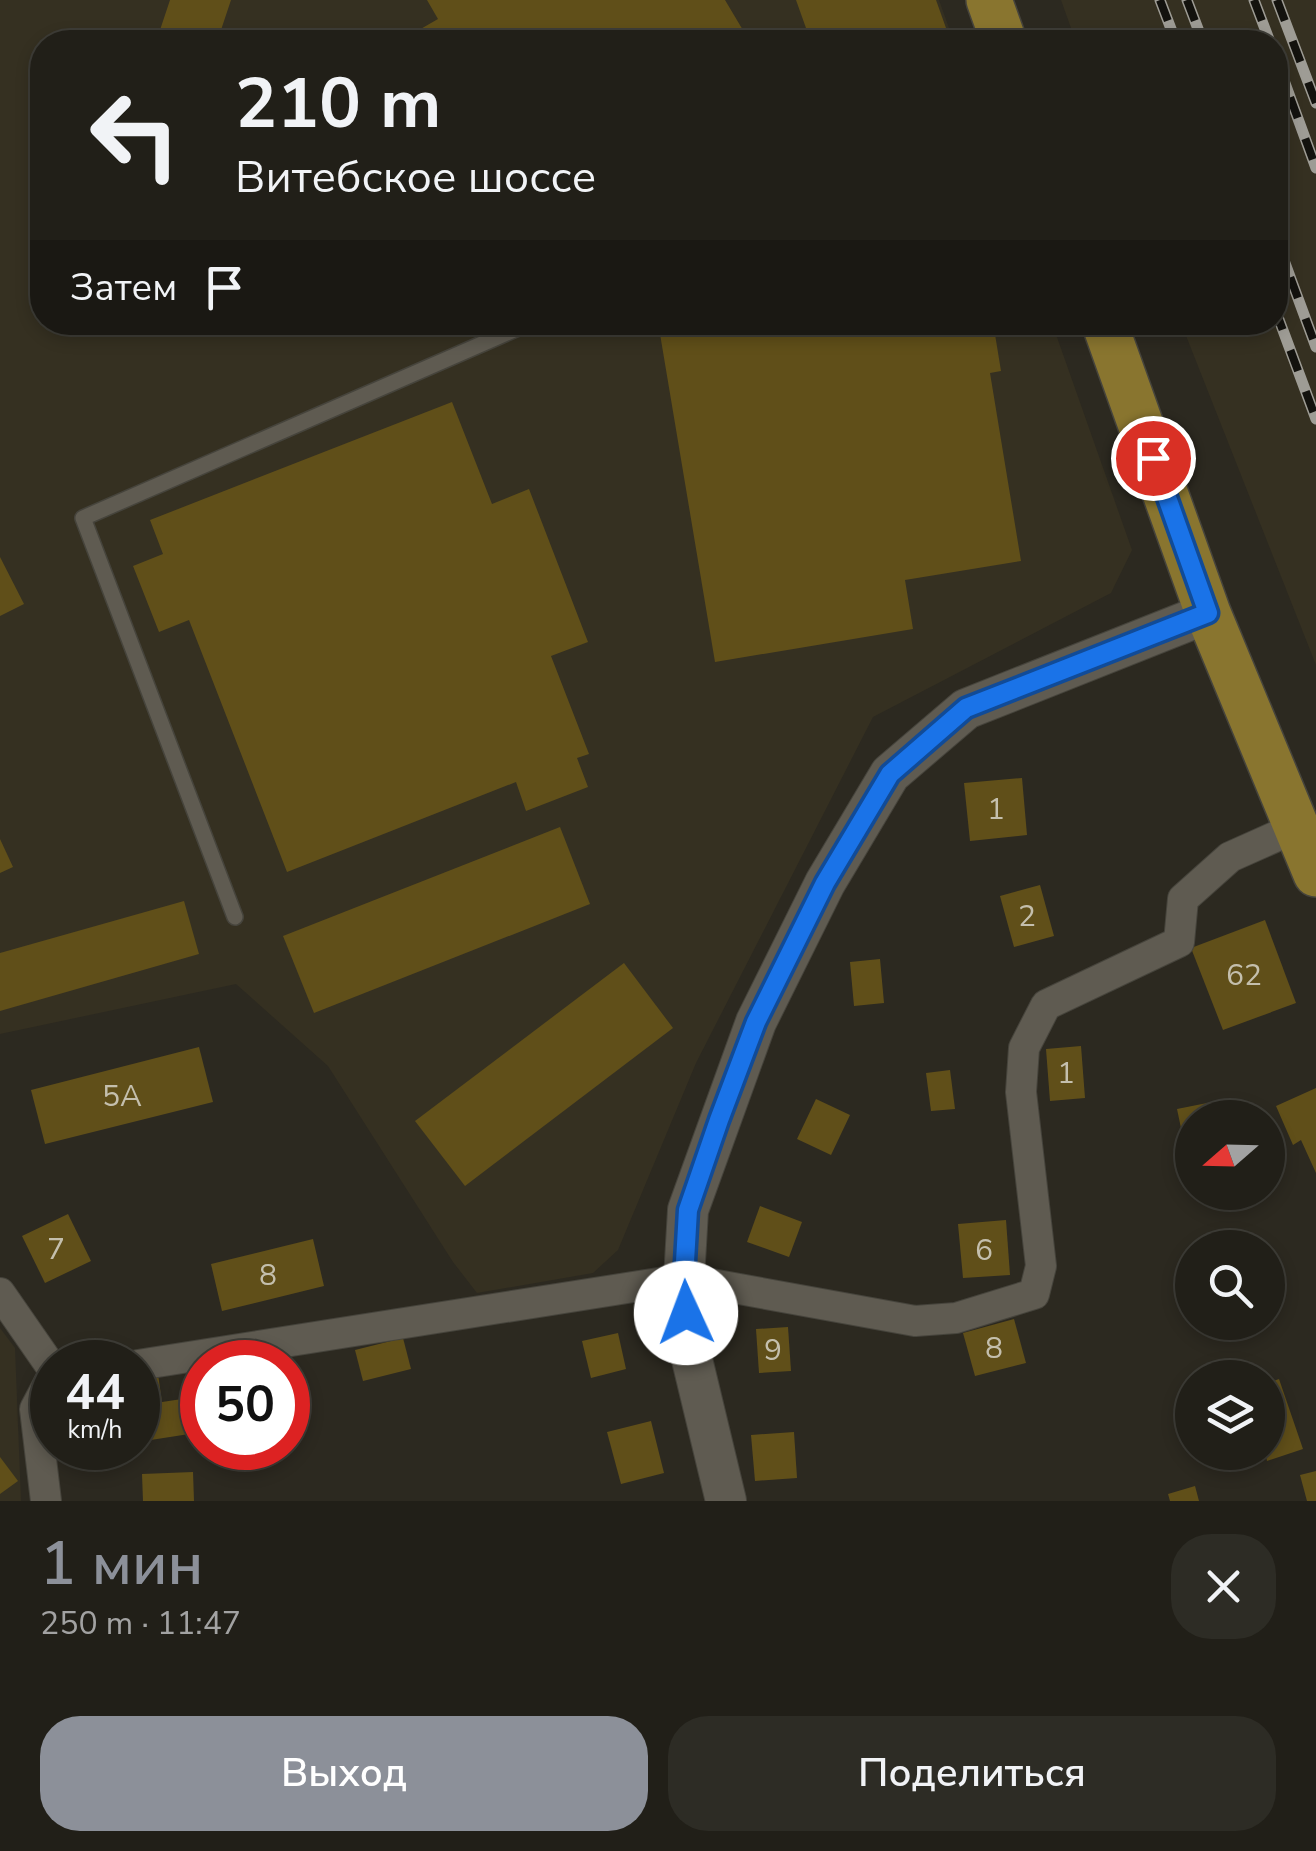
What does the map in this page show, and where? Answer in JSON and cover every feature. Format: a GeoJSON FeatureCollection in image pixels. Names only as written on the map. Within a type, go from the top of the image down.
{"type":"FeatureCollection","features":[{"type":"Feature","properties":{"kind":"main road"},"geometry":{"type":"LineString","coordinates":[[989,0],[1000,30]]}},
{"type":"Feature","properties":{"kind":"main road"},"geometry":{"type":"LineString","coordinates":[[1109,335],[1208,613],[1316,874]]}},
{"type":"Feature","properties":{"kind":"main road"},"geometry":{"type":"LineString","coordinates":[[726,1501],[688,1347],[684,1279],[688,1210],[756,1022],[825,883],[890,774],[966,708],[1208,613]]}},
{"type":"Feature","properties":{"kind":"street"},"geometry":{"type":"LineString","coordinates":[[160,1362],[684,1279],[915,1321],[956,1318],[1034,1294],[1041,1266],[1021,1092],[1024,1048],[1046,1004],[1179,942],[1183,900],[1230,857],[1296,828]]}},
{"type":"Feature","properties":{"kind":"street"},"geometry":{"type":"LineString","coordinates":[[0,1293],[33,1340]]}},
{"type":"Feature","properties":{"kind":"street"},"geometry":{"type":"LineString","coordinates":[[42,1470],[46,1501]]}},
{"type":"Feature","properties":{"kind":"lane"},"geometry":{"type":"LineString","coordinates":[[234,917],[82,518],[502,335]]}},
{"type":"Feature","properties":{"kind":"shaded area"},"geometry":{"type":"Polygon","coordinates":[[[0,0],[939,0],[950,30],[30,30],[30,335],[1056,335],[1132,550],[1111,593],[873,717],[696,1063],[618,1250],[593,1273],[477,1293],[453,1262],[328,1066],[236,984],[0,1034],[0,0]]]}},
{"type":"Feature","properties":{"kind":"shaded area"},"geometry":{"type":"Polygon","coordinates":[[[1061,0],[1316,0],[1316,665],[1186,335],[1288,335],[1288,30],[1072,30],[1061,0]]]}},
{"type":"Feature","properties":{"kind":"shaded area"},"geometry":{"type":"Polygon","coordinates":[[[0,1328],[15,1348],[21,1501],[0,1501],[0,1328]]]}},
{"type":"Feature","properties":{"kind":"building"},"geometry":{"type":"Polygon","coordinates":[[[170,0],[231,0],[221,30],[160,30],[170,0]]]}},
{"type":"Feature","properties":{"kind":"building"},"geometry":{"type":"Polygon","coordinates":[[[427,0],[725,0],[743,30],[419,30],[438,19],[427,0]]]}},
{"type":"Feature","properties":{"kind":"building"},"geometry":{"type":"Polygon","coordinates":[[[796,0],[936,0],[947,30],[807,30],[796,0]]]}},
{"type":"Feature","properties":{"kind":"building"},"geometry":{"type":"Polygon","coordinates":[[[660,335],[995,335],[1001,371],[990,373],[1021,561],[905,580],[913,629],[715,662],[660,335]]]}},
{"type":"Feature","properties":{"kind":"building"},"geometry":{"type":"Polygon","coordinates":[[[452,402],[492,504],[529,489],[588,642],[551,656],[589,754],[577,758],[588,787],[526,811],[516,782],[287,872],[189,620],[159,632],[133,566],[163,554],[150,520],[452,402]]]}},
{"type":"Feature","properties":{"kind":"building"},"geometry":{"type":"Polygon","coordinates":[[[0,557],[24,604],[0,616],[0,557]]]}},
{"type":"Feature","properties":{"kind":"building"},"geometry":{"type":"Polygon","coordinates":[[[1022,778],[1027,835],[970,841],[964,783],[1022,778]]]}},
{"type":"Feature","properties":{"kind":"building"},"geometry":{"type":"Polygon","coordinates":[[[560,827],[590,904],[314,1013],[283,936],[560,827]]]}},
{"type":"Feature","properties":{"kind":"building"},"geometry":{"type":"Polygon","coordinates":[[[0,839],[13,867],[0,873],[0,839]]]}},
{"type":"Feature","properties":{"kind":"building"},"geometry":{"type":"Polygon","coordinates":[[[1040,885],[1054,936],[1014,947],[1000,896],[1040,885]]]}},
{"type":"Feature","properties":{"kind":"building"},"geometry":{"type":"Polygon","coordinates":[[[184,901],[199,954],[0,1011],[0,953],[184,901]]]}},
{"type":"Feature","properties":{"kind":"building"},"geometry":{"type":"Polygon","coordinates":[[[1265,920],[1296,1003],[1223,1030],[1191,948],[1265,920]]]}},
{"type":"Feature","properties":{"kind":"building"},"geometry":{"type":"Polygon","coordinates":[[[880,959],[884,1003],[854,1006],[850,962],[880,959]]]}},
{"type":"Feature","properties":{"kind":"building"},"geometry":{"type":"Polygon","coordinates":[[[624,963],[673,1028],[465,1186],[415,1121],[624,963]]]}},
{"type":"Feature","properties":{"kind":"building"},"geometry":{"type":"Polygon","coordinates":[[[1081,1046],[1085,1098],[1050,1101],[1046,1049],[1081,1046]]]}},
{"type":"Feature","properties":{"kind":"building"},"geometry":{"type":"Polygon","coordinates":[[[199,1047],[213,1102],[45,1144],[31,1090],[199,1047]]]}},
{"type":"Feature","properties":{"kind":"building"},"geometry":{"type":"Polygon","coordinates":[[[950,1070],[955,1109],[931,1111],[926,1073],[950,1070]]]}},
{"type":"Feature","properties":{"kind":"building"},"geometry":{"type":"Polygon","coordinates":[[[1316,1088],[1316,1173],[1301,1140],[1293,1145],[1285,1127],[1285,1102],[1316,1088]]]}},
{"type":"Feature","properties":{"kind":"building"},"geometry":{"type":"Polygon","coordinates":[[[816,1099],[850,1115],[831,1155],[797,1139],[816,1099]]]}},
{"type":"Feature","properties":{"kind":"building"},"geometry":{"type":"Polygon","coordinates":[[[760,1206],[802,1222],[789,1257],[747,1242],[760,1206]]]}},
{"type":"Feature","properties":{"kind":"building"},"geometry":{"type":"Polygon","coordinates":[[[68,1214],[91,1261],[45,1283],[22,1236],[68,1214]]]}},
{"type":"Feature","properties":{"kind":"building"},"geometry":{"type":"Polygon","coordinates":[[[1006,1220],[1010,1275],[963,1278],[958,1224],[1006,1220]]]}},
{"type":"Feature","properties":{"kind":"building"},"geometry":{"type":"Polygon","coordinates":[[[313,1239],[324,1286],[222,1311],[211,1264],[313,1239]]]}},
{"type":"Feature","properties":{"kind":"building"},"geometry":{"type":"Polygon","coordinates":[[[1014,1319],[1026,1363],[975,1376],[963,1333],[1014,1319]]]}},
{"type":"Feature","properties":{"kind":"building"},"geometry":{"type":"Polygon","coordinates":[[[788,1327],[791,1371],[759,1373],[756,1329],[788,1327]]]}},
{"type":"Feature","properties":{"kind":"building"},"geometry":{"type":"Polygon","coordinates":[[[618,1333],[626,1369],[591,1378],[582,1341],[618,1333]]]}},
{"type":"Feature","properties":{"kind":"building"},"geometry":{"type":"Polygon","coordinates":[[[403,1338],[411,1369],[363,1381],[355,1350],[403,1338]]]}},
{"type":"Feature","properties":{"kind":"building"},"geometry":{"type":"Polygon","coordinates":[[[160,1388],[162,1402],[180,1399],[180,1435],[160,1439],[160,1388]]]}},
{"type":"Feature","properties":{"kind":"building"},"geometry":{"type":"Polygon","coordinates":[[[1285,1396],[1303,1449],[1285,1455],[1285,1396]]]}},
{"type":"Feature","properties":{"kind":"building"},"geometry":{"type":"Polygon","coordinates":[[[651,1421],[664,1473],[621,1484],[607,1432],[651,1421]]]}},
{"type":"Feature","properties":{"kind":"building"},"geometry":{"type":"Polygon","coordinates":[[[794,1432],[797,1478],[755,1481],[751,1435],[794,1432]]]}},
{"type":"Feature","properties":{"kind":"building"},"geometry":{"type":"Polygon","coordinates":[[[0,1457],[18,1481],[0,1494],[0,1457]]]}},
{"type":"Feature","properties":{"kind":"building"},"geometry":{"type":"Polygon","coordinates":[[[1316,1471],[1316,1501],[1307,1501],[1300,1475],[1316,1471]]]}},
{"type":"Feature","properties":{"kind":"building"},"geometry":{"type":"Polygon","coordinates":[[[193,1472],[194,1501],[143,1501],[142,1474],[193,1472]]]}},
{"type":"Feature","properties":{"kind":"building"},"geometry":{"type":"Polygon","coordinates":[[[1195,1486],[1199,1501],[1170,1501],[1168,1494],[1195,1486]]]}},
{"type":"Feature","properties":{"kind":"railway"},"geometry":{"type":"LineString","coordinates":[[1160,0],[1171,30]]}},
{"type":"Feature","properties":{"kind":"railway"},"geometry":{"type":"LineString","coordinates":[[1187,0],[1198,30]]}},
{"type":"Feature","properties":{"kind":"railway"},"geometry":{"type":"LineString","coordinates":[[1254,0],[1265,30]]}},
{"type":"Feature","properties":{"kind":"railway"},"geometry":{"type":"LineString","coordinates":[[1277,0],[1316,103]]}},
{"type":"Feature","properties":{"kind":"railway"},"geometry":{"type":"LineString","coordinates":[[1288,92],[1316,168]]}},
{"type":"Feature","properties":{"kind":"railway"},"geometry":{"type":"LineString","coordinates":[[1288,271],[1316,347]]}},
{"type":"Feature","properties":{"kind":"railway"},"geometry":{"type":"LineString","coordinates":[[1285,335],[1316,419]]}},
{"type":"Feature","properties":{"kind":"route"},"geometry":{"type":"LineString","coordinates":[[686,1313],[688,1210],[756,1022],[825,883],[890,774],[966,708],[1208,613],[1153,458]]}}]}
